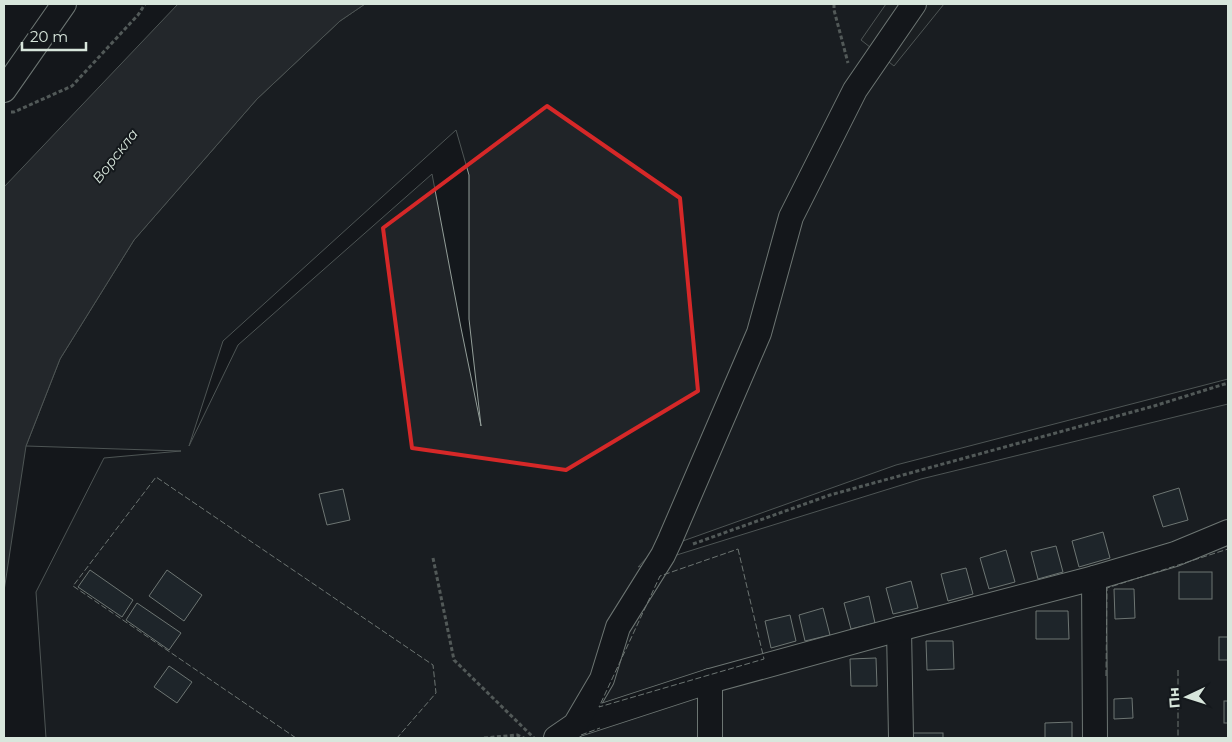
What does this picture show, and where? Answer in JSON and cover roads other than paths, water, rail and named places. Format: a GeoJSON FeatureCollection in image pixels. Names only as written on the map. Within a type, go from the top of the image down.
{"type":"FeatureCollection","features":[{"type":"Feature","properties":{"kind":"street"},"geometry":{"type":"LineString","coordinates":[[4,90],[64,4]]}},
{"type":"Feature","properties":{"kind":"street"},"geometry":{"type":"LineString","coordinates":[[566,732],[602,679],[618,627],[663,555],[759,333],[791,217],[855,90],[914,4]]}},
{"type":"Feature","properties":{"kind":"street"},"geometry":{"type":"LineString","coordinates":[[566,732],[710,681],[899,628],[1094,578],[1175,554],[1228,532]]}},
{"type":"Feature","properties":{"kind":"street"},"geometry":{"type":"LineString","coordinates":[[1094,578],[1095,738]]}},
{"type":"Feature","properties":{"kind":"street"},"geometry":{"type":"LineString","coordinates":[[899,628],[901,738]]}},
{"type":"Feature","properties":{"kind":"street"},"geometry":{"type":"LineString","coordinates":[[710,681],[710,738]]}},
{"type":"Feature","properties":{"kind":"water","name":"Ворскла"},"geometry":{"type":"Polygon","coordinates":[[[178,4],[365,4],[340,21],[257,99],[134,240],[60,359],[26,446],[4,591],[4,187],[178,4]]]}}]}
